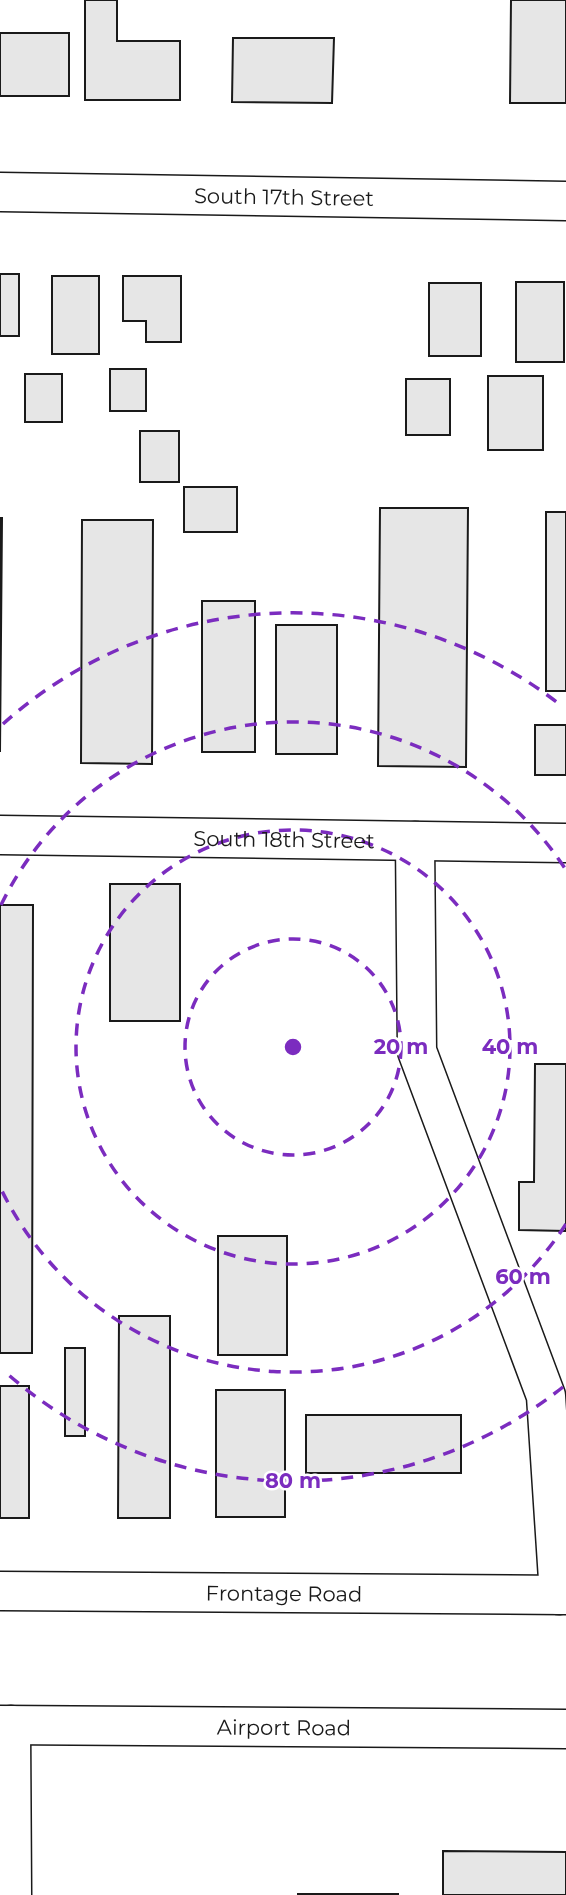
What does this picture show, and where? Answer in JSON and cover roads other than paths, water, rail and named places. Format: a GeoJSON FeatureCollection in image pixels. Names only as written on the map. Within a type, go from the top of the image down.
{"type":"FeatureCollection","features":[{"type":"Feature","properties":{"kind":"street","name":"South 17th Street"},"geometry":{"type":"LineString","coordinates":[[0,192],[566,201]]}},
{"type":"Feature","properties":{"kind":"street","name":"South 18th Street"},"geometry":{"type":"LineString","coordinates":[[0,835],[566,843]]}},
{"type":"Feature","properties":{"kind":"street"},"geometry":{"type":"LineString","coordinates":[[415,841],[417,1051],[546,1396],[562,1595]]}},
{"type":"Feature","properties":{"kind":"street","name":"Frontage Road"},"geometry":{"type":"LineString","coordinates":[[0,1591],[562,1595]]}},
{"type":"Feature","properties":{"kind":"street"},"geometry":{"type":"LineString","coordinates":[[5,1725],[12,1895]]}},
{"type":"Feature","properties":{"kind":"street","name":"Airport Road"},"geometry":{"type":"LineString","coordinates":[[5,1725],[566,1729]]}}]}
